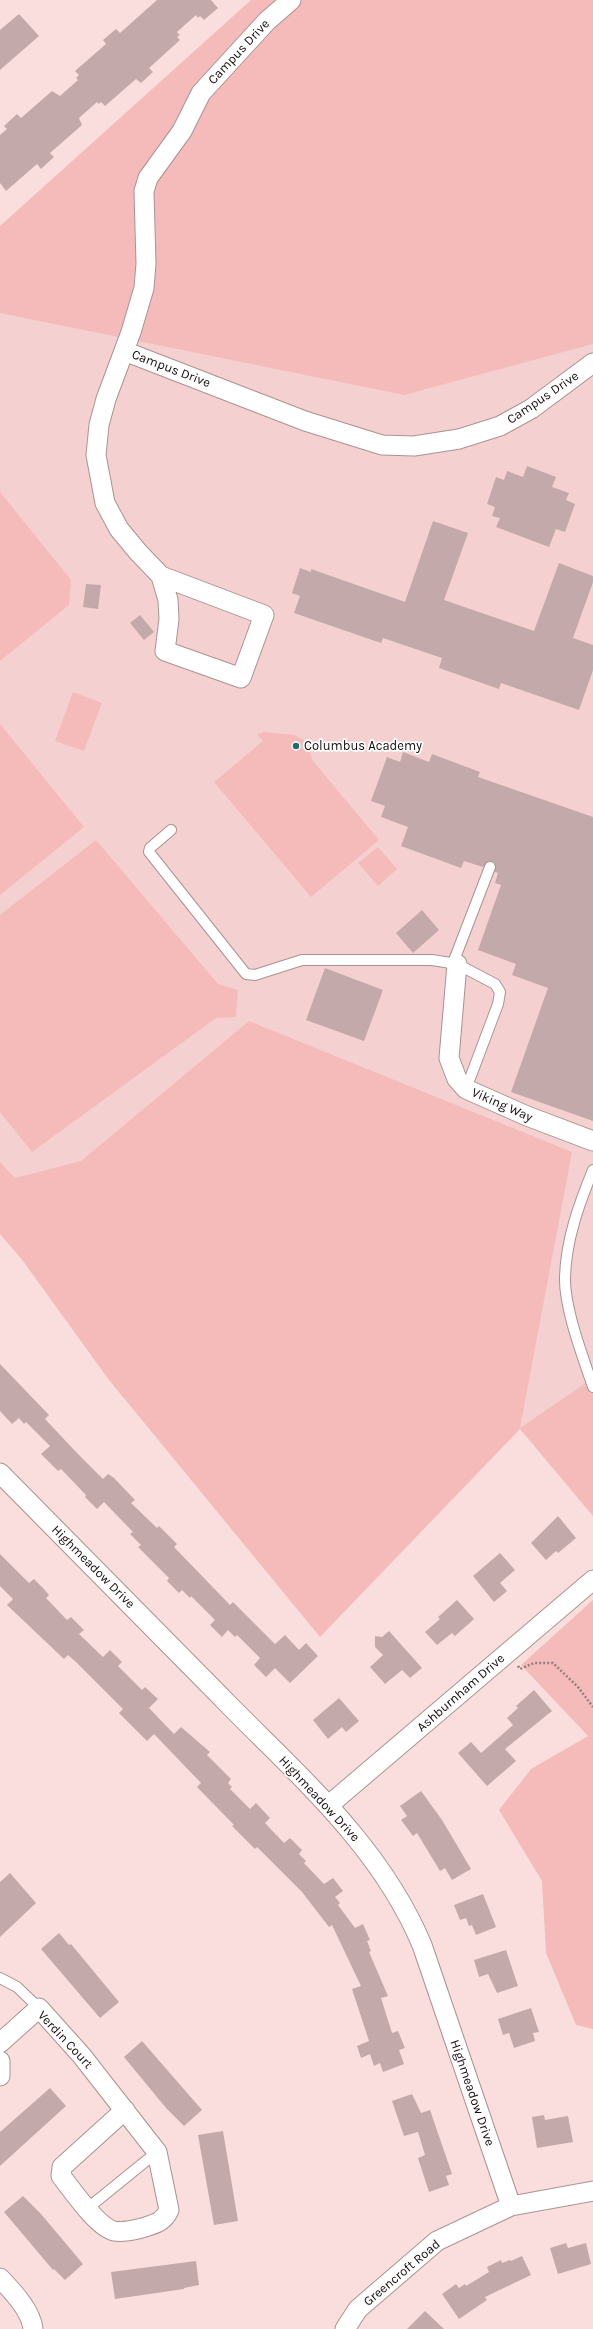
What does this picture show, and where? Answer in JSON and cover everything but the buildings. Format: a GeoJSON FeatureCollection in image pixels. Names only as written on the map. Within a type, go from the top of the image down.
{"type":"FeatureCollection","features":[{"type":"Feature","properties":{"kind":"street","name":"Campus Drive"},"geometry":{"type":"LineString","coordinates":[[291,0],[267,21],[201,93],[182,131],[148,178],[144,191],[146,264],[144,288],[124,351],[305,421],[382,445],[414,446],[459,439],[500,426],[531,409],[593,363]]}},
{"type":"Feature","properties":{"kind":"street"},"geometry":{"type":"LineString","coordinates":[[124,351],[99,425],[96,440],[99,476],[105,503],[119,529],[161,576],[264,615],[241,678],[165,651],[169,620],[168,600],[161,576]]}},
{"type":"Feature","properties":{"kind":"street","name":"Viking Way"},"geometry":{"type":"LineString","coordinates":[[455,963],[449,1058],[457,1078],[466,1089],[526,1116],[593,1142]]}},
{"type":"Feature","properties":{"kind":"street","name":"Highmeadow Drive"},"geometry":{"type":"LineString","coordinates":[[0,1473],[329,1805],[391,1884],[416,1930],[511,2206]]}},
{"type":"Feature","properties":{"kind":"street","name":"Ashburnham Drive"},"geometry":{"type":"LineString","coordinates":[[329,1805],[593,1580]]}},
{"type":"Feature","properties":{"kind":"street","name":"Verdin Court"},"geometry":{"type":"LineString","coordinates":[[0,2043],[39,2008],[82,2056],[125,2110],[157,2152],[169,2210],[165,2218],[158,2223],[127,2232],[114,2231],[103,2226],[61,2176],[62,2167],[125,2110]]}},
{"type":"Feature","properties":{"kind":"street"},"geometry":{"type":"LineString","coordinates":[[0,2061],[0,2076]]}},
{"type":"Feature","properties":{"kind":"street","name":"Greencroft Road"},"geometry":{"type":"LineString","coordinates":[[345,2329],[358,2309],[437,2240],[511,2206],[593,2191]]}},
{"type":"Feature","properties":{"kind":"street"},"geometry":{"type":"LineString","coordinates":[[0,2278],[18,2299],[32,2324],[33,2329]]}},
{"type":"Feature","properties":{"kind":"lane"},"geometry":{"type":"LineString","coordinates":[[171,830],[150,848],[149,852],[246,974],[255,975],[302,960],[432,960],[455,963],[495,984],[500,992],[466,1089]]}},
{"type":"Feature","properties":{"kind":"lane"},"geometry":{"type":"LineString","coordinates":[[455,963],[490,868]]}},
{"type":"Feature","properties":{"kind":"lane"},"geometry":{"type":"LineString","coordinates":[[593,1170],[580,1200],[570,1239],[565,1278],[573,1324],[593,1387]]}},
{"type":"Feature","properties":{"kind":"lane"},"geometry":{"type":"LineString","coordinates":[[0,1978],[17,1987],[39,2008]]}},
{"type":"Feature","properties":{"kind":"lane"},"geometry":{"type":"LineString","coordinates":[[88,2208],[157,2152]]}},
{"type":"Feature","properties":{"kind":"path"},"geometry":{"type":"LineString","coordinates":[[506,1654],[520,1669],[534,1663],[553,1663],[578,1687],[593,1707]]}},
{"type":"Feature","properties":{"kind":"shaded area"},"geometry":{"type":"Polygon","coordinates":[[[251,0],[593,0],[593,344],[404,395],[0,313],[0,226],[251,0]]]}},
{"type":"Feature","properties":{"kind":"shaded area","name":"Columbus Academy"},"geometry":{"type":"Polygon","coordinates":[[[0,297],[593,314],[593,1516],[520,1429],[14,1178],[0,1162],[0,297]]]}},
{"type":"Feature","properties":{"kind":"shaded area"},"geometry":{"type":"Polygon","coordinates":[[[0,492],[71,580],[69,605],[0,661],[0,492]]]}},
{"type":"Feature","properties":{"kind":"shaded area"},"geometry":{"type":"Polygon","coordinates":[[[73,692],[102,703],[84,751],[55,741],[73,692]]]}},
{"type":"Feature","properties":{"kind":"shaded area"},"geometry":{"type":"Polygon","coordinates":[[[0,724],[84,827],[0,895],[0,724]]]}},
{"type":"Feature","properties":{"kind":"shaded area"},"geometry":{"type":"Polygon","coordinates":[[[264,732],[294,735],[306,741],[313,761],[379,840],[311,897],[214,782],[263,741],[257,734],[264,732]]]}},
{"type":"Feature","properties":{"kind":"shaded area"},"geometry":{"type":"Polygon","coordinates":[[[96,840],[218,984],[238,990],[236,1017],[216,1018],[32,1152],[0,1112],[0,915],[96,840]]]}},
{"type":"Feature","properties":{"kind":"shaded area"},"geometry":{"type":"Polygon","coordinates":[[[378,847],[397,869],[378,886],[358,863],[378,847]]]}},
{"type":"Feature","properties":{"kind":"shaded area"},"geometry":{"type":"Polygon","coordinates":[[[249,1021],[572,1152],[520,1428],[593,1378],[593,1516],[520,1429],[320,1637],[109,1380],[23,1261],[0,1234],[0,1162],[15,1178],[81,1161],[249,1021]]]}},
{"type":"Feature","properties":{"kind":"shaded area"},"geometry":{"type":"Polygon","coordinates":[[[593,1600],[593,2029],[576,2025],[546,1953],[542,1881],[499,1810],[531,1769],[588,1736],[521,1665],[593,1600]]]}},
{"type":"Feature","properties":{"kind":"place","name":"Columbus Academy"},"geometry":{"type":"Point","coordinates":[296,746]}}]}
